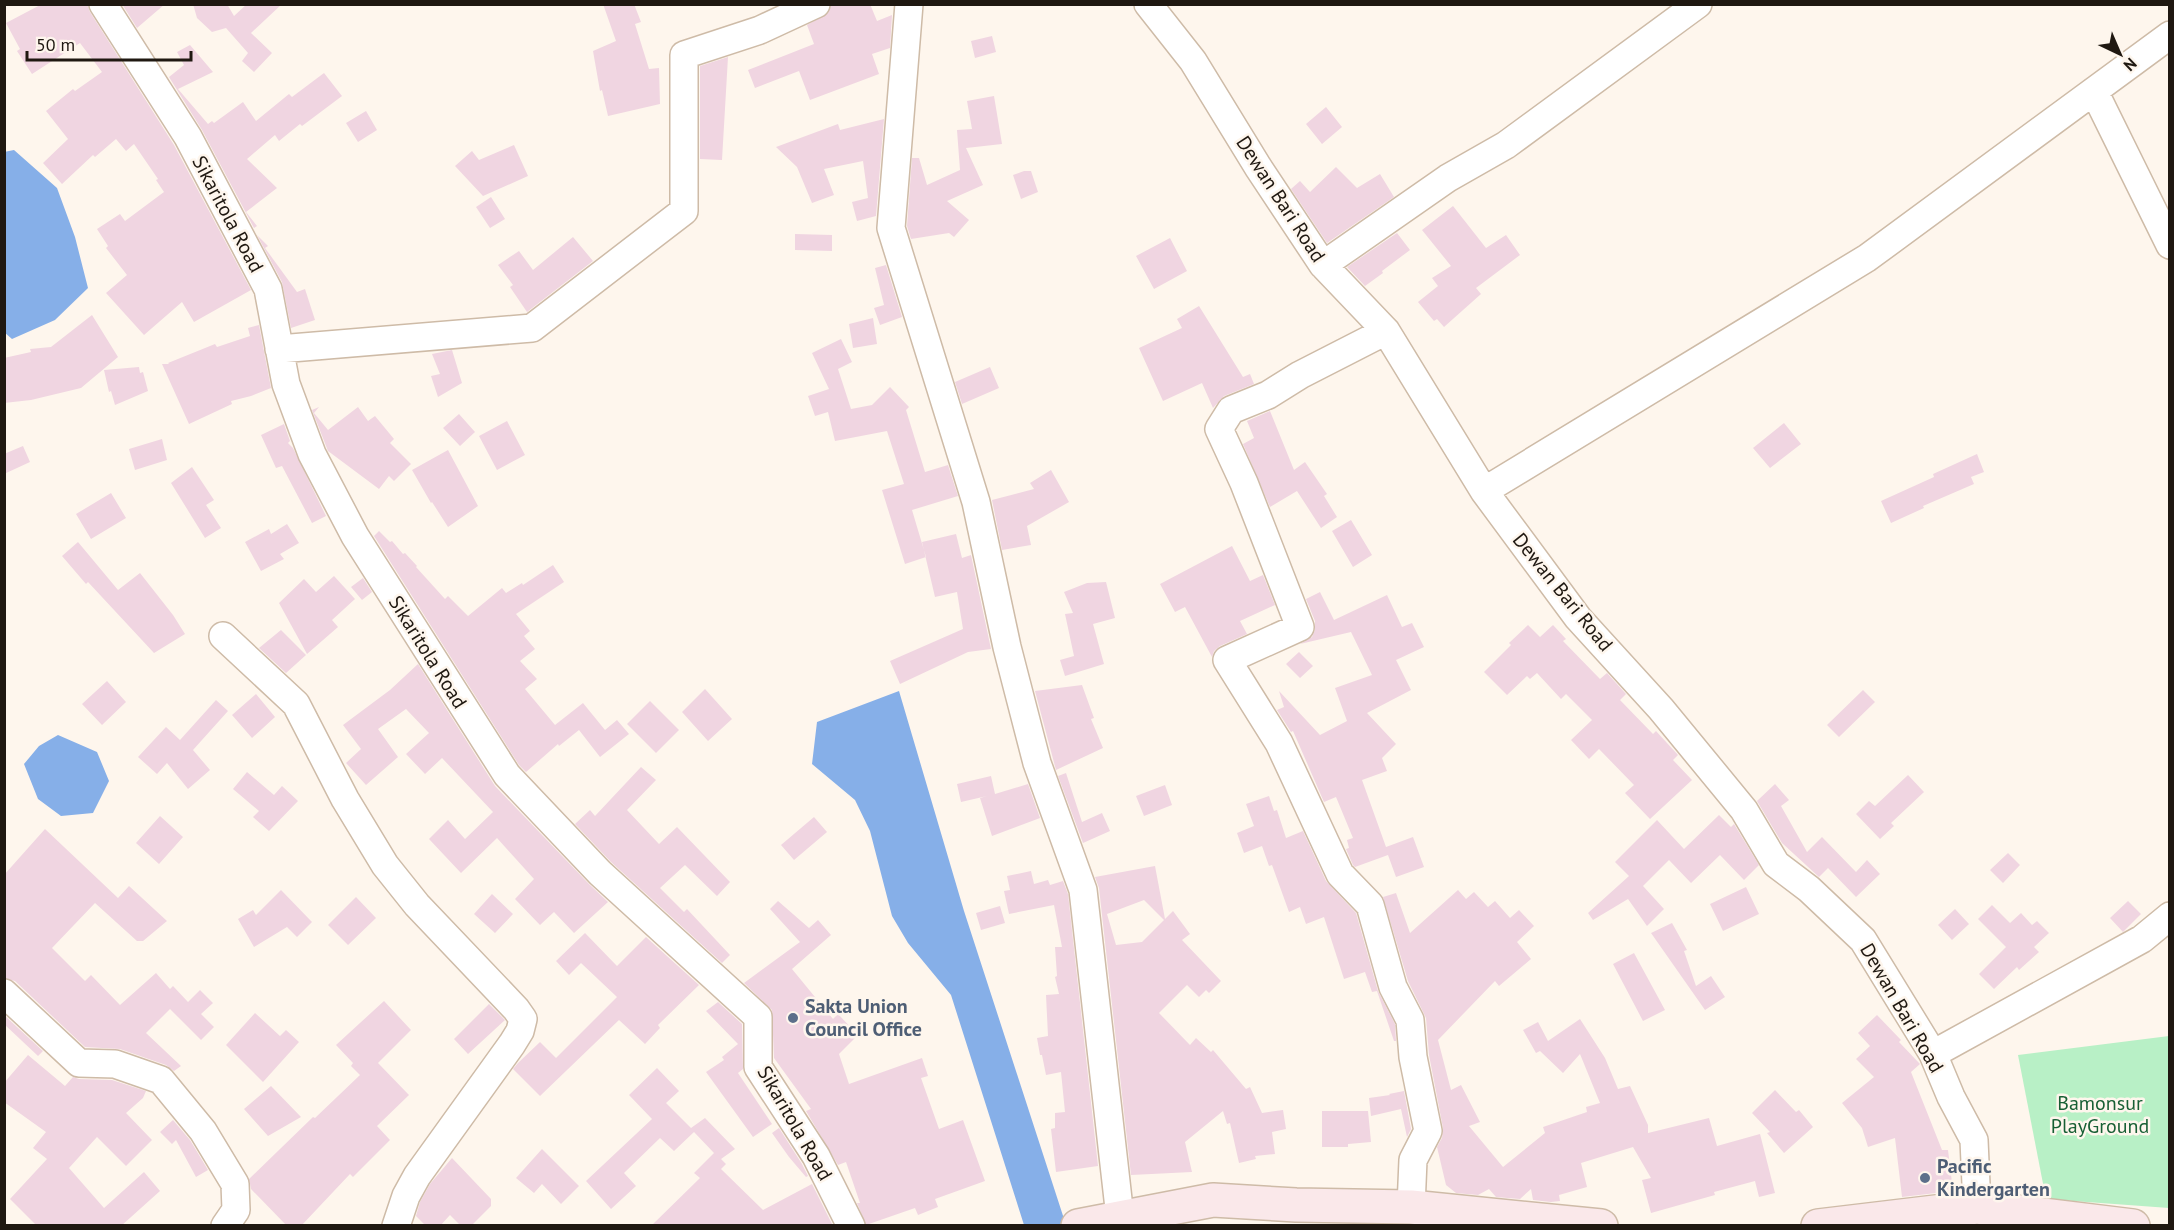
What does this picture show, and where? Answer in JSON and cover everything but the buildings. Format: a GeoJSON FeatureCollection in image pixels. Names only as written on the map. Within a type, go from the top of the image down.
{"type":"FeatureCollection","features":[{"type":"Feature","properties":{"kind":"main road"},"geometry":{"type":"LineString","coordinates":[[1101,1221],[1213,1200],[1296,1205],[1412,1207],[1601,1226]]}},
{"type":"Feature","properties":{"kind":"main road"},"geometry":{"type":"LineString","coordinates":[[1818,1226],[1977,1207],[2133,1226]]}},
{"type":"Feature","properties":{"kind":"street","name":"Sikaritola Road"},"geometry":{"type":"LineString","coordinates":[[104,4],[188,136],[268,289],[286,384],[312,454],[355,536],[507,775],[600,873],[758,1017],[758,1067],[816,1156],[851,1226]]}},
{"type":"Feature","properties":{"kind":"street"},"geometry":{"type":"LineString","coordinates":[[279,349],[532,328],[684,211],[684,55],[760,30],[816,4]]}},
{"type":"Feature","properties":{"kind":"street"},"geometry":{"type":"LineString","coordinates":[[909,4],[891,228],[976,502],[1007,647],[1037,762],[1083,890],[1101,1221]]}},
{"type":"Feature","properties":{"kind":"street"},"geometry":{"type":"LineString","coordinates":[[1323,265],[1448,178],[1506,145],[1698,4]]}},
{"type":"Feature","properties":{"kind":"street","name":"Dewan Bari Road"},"geometry":{"type":"LineString","coordinates":[[1152,6],[1193,61],[1258,167],[1323,265],[1386,331],[1484,491],[1578,618],[1661,709],[1744,810],[1776,864],[1809,889],[1863,940],[1933,1054],[1951,1097],[1974,1140],[1977,1207]]}},
{"type":"Feature","properties":{"kind":"street"},"geometry":{"type":"LineString","coordinates":[[1484,491],[1867,258],[2169,35]]}},
{"type":"Feature","properties":{"kind":"street"},"geometry":{"type":"LineString","coordinates":[[2094,91],[2169,245]]}},
{"type":"Feature","properties":{"kind":"street"},"geometry":{"type":"LineString","coordinates":[[1386,331],[1300,375],[1268,395],[1231,410],[1219,429],[1244,483],[1300,627],[1227,660],[1279,743],[1340,874],[1370,905],[1393,987],[1410,1020],[1413,1057],[1428,1131],[1413,1160],[1412,1207]]}},
{"type":"Feature","properties":{"kind":"street"},"geometry":{"type":"LineString","coordinates":[[223,636],[296,704],[345,800],[385,865],[417,905],[523,1019],[520,1031],[496,1067],[417,1176],[406,1196],[396,1226]]}},
{"type":"Feature","properties":{"kind":"street"},"geometry":{"type":"LineString","coordinates":[[1933,1054],[2142,939],[2169,916]]}},
{"type":"Feature","properties":{"kind":"street"},"geometry":{"type":"LineString","coordinates":[[4,993],[79,1063],[115,1064],[161,1080],[203,1131],[235,1184],[236,1210],[225,1226]]}},
{"type":"Feature","properties":{"kind":"green space","name":"Bamonsur PlayGround"},"geometry":{"type":"Polygon","coordinates":[[[2169,1036],[2169,1208],[2046,1199],[2018,1055],[2169,1036]]]}},
{"type":"Feature","properties":{"kind":"water"},"geometry":{"type":"Polygon","coordinates":[[[14,150],[57,188],[75,237],[88,288],[55,320],[12,339],[4,332],[4,152],[14,150]]]}},
{"type":"Feature","properties":{"kind":"water"},"geometry":{"type":"Polygon","coordinates":[[[899,691],[964,911],[1066,1225],[1024,1225],[951,995],[908,943],[892,916],[870,831],[855,800],[812,764],[817,722],[899,691]]]}},
{"type":"Feature","properties":{"kind":"water"},"geometry":{"type":"Polygon","coordinates":[[[58,735],[97,752],[109,781],[93,813],[61,816],[38,799],[24,764],[39,746],[58,735]]]}},
{"type":"Feature","properties":{"kind":"place","name":"Sakta Union Council Office"},"geometry":{"type":"Point","coordinates":[793,1018]}},
{"type":"Feature","properties":{"kind":"place","name":"Pacific Kindergarten"},"geometry":{"type":"Point","coordinates":[1925,1178]}}]}
